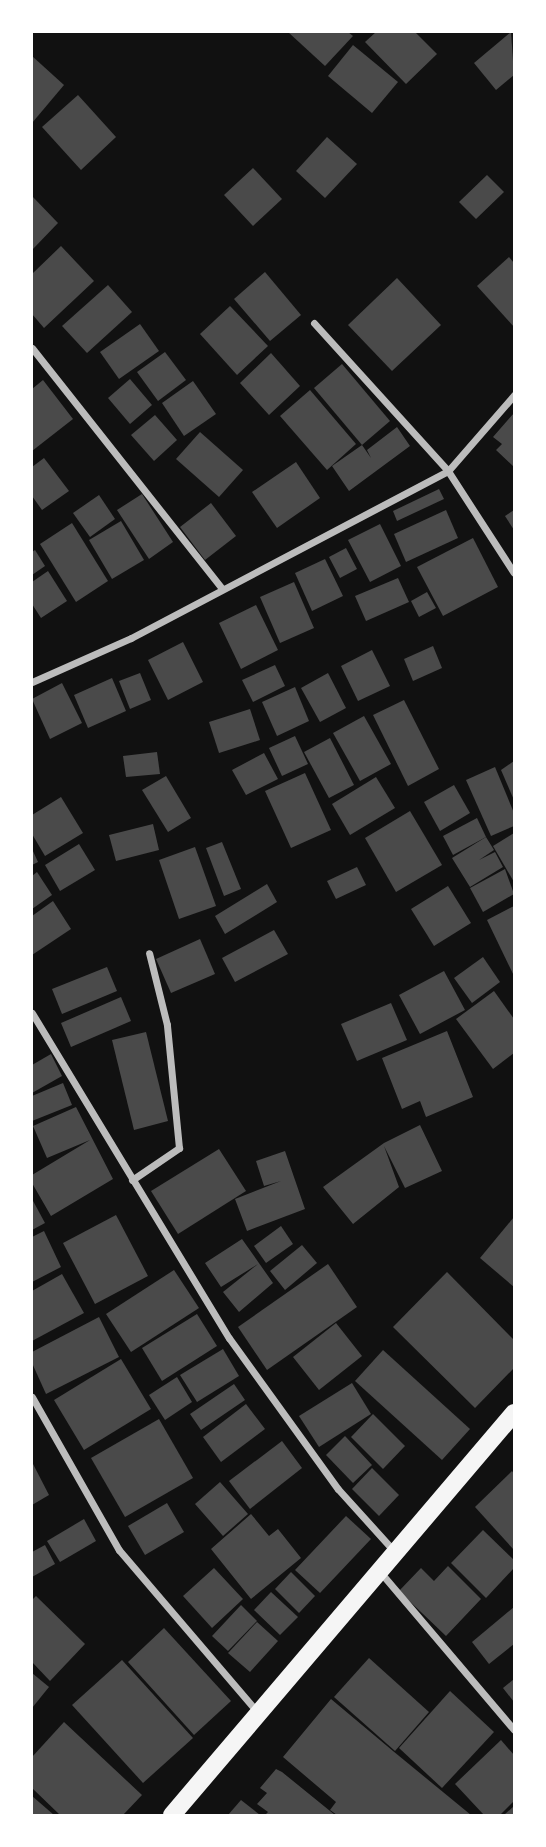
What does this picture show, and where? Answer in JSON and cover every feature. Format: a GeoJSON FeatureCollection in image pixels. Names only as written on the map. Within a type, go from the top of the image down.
{"type":"FeatureCollection","features":[{"type":"Feature","properties":{"kind":"main road"},"geometry":{"type":"LineString","coordinates":[[172,1815],[260,1715],[514,1413]]}},
{"type":"Feature","properties":{"kind":"street"},"geometry":{"type":"LineString","coordinates":[[314,323],[448,471],[514,573]]}},
{"type":"Feature","properties":{"kind":"street"},"geometry":{"type":"LineString","coordinates":[[32,348],[222,589]]}},
{"type":"Feature","properties":{"kind":"street"},"geometry":{"type":"LineString","coordinates":[[32,682],[131,638],[448,471],[514,395]]}},
{"type":"Feature","properties":{"kind":"street"},"geometry":{"type":"LineString","coordinates":[[132,1180],[179,1148],[167,1025],[149,953]]}},
{"type":"Feature","properties":{"kind":"street"},"geometry":{"type":"LineString","coordinates":[[32,1013],[229,1338],[338,1489],[397,1553]]}},
{"type":"Feature","properties":{"kind":"street"},"geometry":{"type":"LineString","coordinates":[[32,1396],[119,1550],[260,1715]]}},
{"type":"Feature","properties":{"kind":"street"},"geometry":{"type":"LineString","coordinates":[[381,1572],[514,1730]]}},
{"type":"Feature","properties":{"kind":"building"},"geometry":{"type":"Polygon","coordinates":[[[288,32],[348,32],[353,36],[325,66],[288,32]]]}},
{"type":"Feature","properties":{"kind":"building"},"geometry":{"type":"Polygon","coordinates":[[[376,32],[415,32],[437,54],[406,84],[365,42],[376,32]]]}},
{"type":"Feature","properties":{"kind":"building"},"geometry":{"type":"Polygon","coordinates":[[[511,32],[514,75],[496,90],[474,63],[511,32]]]}},
{"type":"Feature","properties":{"kind":"building"},"geometry":{"type":"Polygon","coordinates":[[[353,45],[398,82],[372,113],[328,76],[353,45]]]}},
{"type":"Feature","properties":{"kind":"building"},"geometry":{"type":"Polygon","coordinates":[[[32,56],[64,85],[32,123],[32,56]]]}},
{"type":"Feature","properties":{"kind":"building"},"geometry":{"type":"Polygon","coordinates":[[[78,95],[116,137],[81,170],[42,127],[78,95]]]}},
{"type":"Feature","properties":{"kind":"building"},"geometry":{"type":"Polygon","coordinates":[[[327,137],[357,164],[325,198],[296,171],[327,137]]]}},
{"type":"Feature","properties":{"kind":"building"},"geometry":{"type":"Polygon","coordinates":[[[253,168],[282,199],[253,226],[224,195],[253,168]]]}},
{"type":"Feature","properties":{"kind":"building"},"geometry":{"type":"Polygon","coordinates":[[[487,175],[504,192],[476,219],[459,202],[487,175]]]}},
{"type":"Feature","properties":{"kind":"building"},"geometry":{"type":"Polygon","coordinates":[[[32,196],[58,223],[32,250],[32,196]]]}},
{"type":"Feature","properties":{"kind":"building"},"geometry":{"type":"Polygon","coordinates":[[[61,246],[94,281],[44,328],[32,314],[32,274],[61,246]]]}},
{"type":"Feature","properties":{"kind":"building"},"geometry":{"type":"Polygon","coordinates":[[[509,257],[514,263],[514,327],[477,286],[509,257]]]}},
{"type":"Feature","properties":{"kind":"building"},"geometry":{"type":"Polygon","coordinates":[[[265,272],[301,315],[270,341],[234,299],[265,272]]]}},
{"type":"Feature","properties":{"kind":"building"},"geometry":{"type":"Polygon","coordinates":[[[397,278],[441,325],[392,371],[348,325],[397,278]]]}},
{"type":"Feature","properties":{"kind":"building"},"geometry":{"type":"Polygon","coordinates":[[[108,285],[132,312],[87,353],[62,326],[108,285]]]}},
{"type":"Feature","properties":{"kind":"building"},"geometry":{"type":"Polygon","coordinates":[[[230,306],[268,346],[237,375],[200,334],[230,306]]]}},
{"type":"Feature","properties":{"kind":"building"},"geometry":{"type":"Polygon","coordinates":[[[140,324],[159,351],[119,379],[100,352],[140,324]]]}},
{"type":"Feature","properties":{"kind":"building"},"geometry":{"type":"Polygon","coordinates":[[[165,352],[186,380],[158,401],[137,372],[165,352]]]}},
{"type":"Feature","properties":{"kind":"building"},"geometry":{"type":"Polygon","coordinates":[[[271,353],[300,386],[269,415],[240,383],[271,353]]]}},
{"type":"Feature","properties":{"kind":"building"},"geometry":{"type":"Polygon","coordinates":[[[342,364],[390,421],[362,445],[314,388],[342,364]]]}},
{"type":"Feature","properties":{"kind":"building"},"geometry":{"type":"Polygon","coordinates":[[[130,379],[152,405],[130,424],[108,398],[130,379]]]}},
{"type":"Feature","properties":{"kind":"building"},"geometry":{"type":"Polygon","coordinates":[[[43,380],[73,419],[32,451],[32,389],[43,380]]]}},
{"type":"Feature","properties":{"kind":"building"},"geometry":{"type":"Polygon","coordinates":[[[193,381],[216,414],[184,436],[162,403],[193,381]]]}},
{"type":"Feature","properties":{"kind":"building"},"geometry":{"type":"Polygon","coordinates":[[[310,390],[356,444],[327,470],[280,416],[310,390]]]}},
{"type":"Feature","properties":{"kind":"building"},"geometry":{"type":"Polygon","coordinates":[[[514,413],[514,467],[496,450],[502,444],[493,437],[514,413]]]}},
{"type":"Feature","properties":{"kind":"building"},"geometry":{"type":"Polygon","coordinates":[[[155,415],[177,440],[154,461],[131,435],[155,415]]]}},
{"type":"Feature","properties":{"kind":"building"},"geometry":{"type":"Polygon","coordinates":[[[397,427],[410,446],[349,491],[332,466],[362,445],[371,458],[367,450],[397,427]]]}},
{"type":"Feature","properties":{"kind":"building"},"geometry":{"type":"Polygon","coordinates":[[[200,432],[243,470],[219,497],[176,459],[200,432]]]}},
{"type":"Feature","properties":{"kind":"building"},"geometry":{"type":"Polygon","coordinates":[[[44,458],[69,491],[42,510],[32,496],[32,467],[44,458]]]}},
{"type":"Feature","properties":{"kind":"building"},"geometry":{"type":"Polygon","coordinates":[[[296,462],[320,498],[277,528],[252,492],[296,462]]]}},
{"type":"Feature","properties":{"kind":"building"},"geometry":{"type":"Polygon","coordinates":[[[439,489],[444,499],[397,521],[393,511],[439,489]]]}},
{"type":"Feature","properties":{"kind":"building"},"geometry":{"type":"Polygon","coordinates":[[[142,494],[173,542],[149,559],[117,510],[142,494]]]}},
{"type":"Feature","properties":{"kind":"building"},"geometry":{"type":"Polygon","coordinates":[[[99,495],[115,519],[90,537],[73,513],[99,495]]]}},
{"type":"Feature","properties":{"kind":"building"},"geometry":{"type":"Polygon","coordinates":[[[211,503],[236,536],[205,560],[180,527],[211,503]]]}},
{"type":"Feature","properties":{"kind":"building"},"geometry":{"type":"Polygon","coordinates":[[[446,510],[458,538],[406,562],[394,534],[446,510]]]}},
{"type":"Feature","properties":{"kind":"building"},"geometry":{"type":"Polygon","coordinates":[[[514,510],[514,530],[505,516],[514,510]]]}},
{"type":"Feature","properties":{"kind":"building"},"geometry":{"type":"Polygon","coordinates":[[[121,521],[144,560],[112,579],[89,540],[121,521]]]}},
{"type":"Feature","properties":{"kind":"building"},"geometry":{"type":"Polygon","coordinates":[[[72,523],[108,581],[76,602],[40,544],[72,523]]]}},
{"type":"Feature","properties":{"kind":"building"},"geometry":{"type":"Polygon","coordinates":[[[380,524],[401,566],[370,582],[348,540],[380,524]]]}},
{"type":"Feature","properties":{"kind":"building"},"geometry":{"type":"Polygon","coordinates":[[[473,538],[498,587],[443,616],[417,567],[473,538]]]}},
{"type":"Feature","properties":{"kind":"building"},"geometry":{"type":"Polygon","coordinates":[[[346,548],[357,569],[340,578],[329,557],[346,548]]]}},
{"type":"Feature","properties":{"kind":"building"},"geometry":{"type":"Polygon","coordinates":[[[35,550],[45,566],[32,575],[32,552],[35,550]]]}},
{"type":"Feature","properties":{"kind":"building"},"geometry":{"type":"Polygon","coordinates":[[[325,559],[343,596],[312,611],[295,573],[325,559]]]}},
{"type":"Feature","properties":{"kind":"building"},"geometry":{"type":"Polygon","coordinates":[[[48,571],[67,601],[41,618],[32,604],[32,582],[48,571]]]}},
{"type":"Feature","properties":{"kind":"building"},"geometry":{"type":"Polygon","coordinates":[[[398,578],[409,602],[366,621],[355,596],[398,578]]]}},
{"type":"Feature","properties":{"kind":"building"},"geometry":{"type":"Polygon","coordinates":[[[294,582],[314,628],[280,643],[260,597],[294,582]]]}},
{"type":"Feature","properties":{"kind":"building"},"geometry":{"type":"Polygon","coordinates":[[[427,592],[436,608],[419,617],[411,601],[427,592]]]}},
{"type":"Feature","properties":{"kind":"building"},"geometry":{"type":"Polygon","coordinates":[[[256,605],[278,650],[241,669],[219,623],[256,605]]]}},
{"type":"Feature","properties":{"kind":"building"},"geometry":{"type":"Polygon","coordinates":[[[183,642],[203,682],[168,700],[148,660],[183,642]]]}},
{"type":"Feature","properties":{"kind":"building"},"geometry":{"type":"Polygon","coordinates":[[[433,646],[442,668],[413,681],[404,659],[433,646]]]}},
{"type":"Feature","properties":{"kind":"building"},"geometry":{"type":"Polygon","coordinates":[[[372,650],[390,686],[358,701],[341,666],[372,650]]]}},
{"type":"Feature","properties":{"kind":"building"},"geometry":{"type":"Polygon","coordinates":[[[275,665],[285,686],[253,702],[242,680],[275,665]]]}},
{"type":"Feature","properties":{"kind":"building"},"geometry":{"type":"Polygon","coordinates":[[[140,673],[151,700],[130,709],[119,681],[140,673]]]}},
{"type":"Feature","properties":{"kind":"building"},"geometry":{"type":"Polygon","coordinates":[[[328,673],[346,708],[320,722],[301,688],[328,673]]]}},
{"type":"Feature","properties":{"kind":"building"},"geometry":{"type":"Polygon","coordinates":[[[112,678],[126,711],[88,728],[74,695],[112,678]]]}},
{"type":"Feature","properties":{"kind":"building"},"geometry":{"type":"Polygon","coordinates":[[[62,683],[82,723],[50,739],[32,699],[62,683]]]}},
{"type":"Feature","properties":{"kind":"building"},"geometry":{"type":"Polygon","coordinates":[[[295,687],[309,721],[277,736],[262,702],[295,687]]]}},
{"type":"Feature","properties":{"kind":"building"},"geometry":{"type":"Polygon","coordinates":[[[404,700],[439,769],[408,786],[373,715],[404,700]]]}},
{"type":"Feature","properties":{"kind":"building"},"geometry":{"type":"Polygon","coordinates":[[[250,709],[260,740],[219,753],[209,722],[250,709]]]}},
{"type":"Feature","properties":{"kind":"building"},"geometry":{"type":"Polygon","coordinates":[[[364,716],[391,764],[360,781],[333,733],[364,716]]]}},
{"type":"Feature","properties":{"kind":"building"},"geometry":{"type":"Polygon","coordinates":[[[295,736],[308,764],[282,776],[269,748],[295,736]]]}},
{"type":"Feature","properties":{"kind":"building"},"geometry":{"type":"Polygon","coordinates":[[[330,738],[354,785],[329,798],[304,752],[330,738]]]}},
{"type":"Feature","properties":{"kind":"building"},"geometry":{"type":"Polygon","coordinates":[[[157,752],[160,774],[126,777],[123,756],[157,752]]]}},
{"type":"Feature","properties":{"kind":"building"},"geometry":{"type":"Polygon","coordinates":[[[264,753],[278,779],[246,795],[232,770],[264,753]]]}},
{"type":"Feature","properties":{"kind":"building"},"geometry":{"type":"Polygon","coordinates":[[[514,761],[514,800],[501,770],[514,761]]]}},
{"type":"Feature","properties":{"kind":"building"},"geometry":{"type":"Polygon","coordinates":[[[495,767],[514,813],[514,826],[491,836],[466,780],[495,767]]]}},
{"type":"Feature","properties":{"kind":"building"},"geometry":{"type":"Polygon","coordinates":[[[305,773],[331,830],[291,848],[265,791],[305,773]]]}},
{"type":"Feature","properties":{"kind":"building"},"geometry":{"type":"Polygon","coordinates":[[[166,776],[191,818],[168,832],[142,790],[166,776]]]}},
{"type":"Feature","properties":{"kind":"building"},"geometry":{"type":"Polygon","coordinates":[[[376,777],[395,808],[350,835],[332,804],[376,777]]]}},
{"type":"Feature","properties":{"kind":"building"},"geometry":{"type":"Polygon","coordinates":[[[454,785],[470,813],[440,831],[424,802],[454,785]]]}},
{"type":"Feature","properties":{"kind":"building"},"geometry":{"type":"Polygon","coordinates":[[[61,797],[83,833],[45,856],[32,834],[32,815],[61,797]]]}},
{"type":"Feature","properties":{"kind":"building"},"geometry":{"type":"Polygon","coordinates":[[[410,811],[442,865],[396,892],[365,838],[410,811]]]}},
{"type":"Feature","properties":{"kind":"building"},"geometry":{"type":"Polygon","coordinates":[[[477,818],[486,837],[453,855],[443,836],[477,818]]]}},
{"type":"Feature","properties":{"kind":"building"},"geometry":{"type":"Polygon","coordinates":[[[153,824],[159,850],[116,861],[109,835],[153,824]]]}},
{"type":"Feature","properties":{"kind":"building"},"geometry":{"type":"Polygon","coordinates":[[[514,833],[514,882],[493,846],[514,833]]]}},
{"type":"Feature","properties":{"kind":"building"},"geometry":{"type":"Polygon","coordinates":[[[486,837],[494,850],[479,860],[495,852],[503,867],[470,887],[452,858],[486,837]]]}},
{"type":"Feature","properties":{"kind":"building"},"geometry":{"type":"Polygon","coordinates":[[[222,842],[241,889],[224,896],[206,848],[222,842]]]}},
{"type":"Feature","properties":{"kind":"building"},"geometry":{"type":"Polygon","coordinates":[[[79,844],[95,870],[60,891],[45,865],[79,844]]]}},
{"type":"Feature","properties":{"kind":"building"},"geometry":{"type":"Polygon","coordinates":[[[195,847],[216,906],[179,919],[159,860],[195,847]]]}},
{"type":"Feature","properties":{"kind":"building"},"geometry":{"type":"Polygon","coordinates":[[[32,849],[38,862],[32,865],[32,849]]]}},
{"type":"Feature","properties":{"kind":"building"},"geometry":{"type":"Polygon","coordinates":[[[357,867],[366,885],[336,899],[327,881],[357,867]]]}},
{"type":"Feature","properties":{"kind":"building"},"geometry":{"type":"Polygon","coordinates":[[[505,869],[514,894],[483,912],[470,888],[505,869]]]}},
{"type":"Feature","properties":{"kind":"building"},"geometry":{"type":"Polygon","coordinates":[[[37,872],[52,895],[32,909],[32,876],[37,872]]]}},
{"type":"Feature","properties":{"kind":"building"},"geometry":{"type":"Polygon","coordinates":[[[267,884],[277,902],[225,934],[215,916],[267,884]]]}},
{"type":"Feature","properties":{"kind":"building"},"geometry":{"type":"Polygon","coordinates":[[[448,886],[471,923],[434,946],[411,909],[448,886]]]}},
{"type":"Feature","properties":{"kind":"building"},"geometry":{"type":"Polygon","coordinates":[[[53,901],[71,929],[32,955],[32,916],[53,901]]]}},
{"type":"Feature","properties":{"kind":"building"},"geometry":{"type":"Polygon","coordinates":[[[514,906],[514,976],[487,920],[514,906]]]}},
{"type":"Feature","properties":{"kind":"building"},"geometry":{"type":"Polygon","coordinates":[[[274,930],[288,954],[235,982],[222,958],[274,930]]]}},
{"type":"Feature","properties":{"kind":"building"},"geometry":{"type":"Polygon","coordinates":[[[200,939],[215,974],[171,993],[156,959],[200,939]]]}},
{"type":"Feature","properties":{"kind":"building"},"geometry":{"type":"Polygon","coordinates":[[[483,957],[500,982],[472,1003],[454,978],[483,957]]]}},
{"type":"Feature","properties":{"kind":"building"},"geometry":{"type":"Polygon","coordinates":[[[107,967],[117,991],[62,1014],[52,989],[107,967]]]}},
{"type":"Feature","properties":{"kind":"building"},"geometry":{"type":"Polygon","coordinates":[[[444,971],[465,1010],[420,1034],[399,995],[444,971]]]}},
{"type":"Feature","properties":{"kind":"building"},"geometry":{"type":"Polygon","coordinates":[[[494,991],[514,1019],[514,1053],[493,1069],[456,1019],[494,991]]]}},
{"type":"Feature","properties":{"kind":"building"},"geometry":{"type":"Polygon","coordinates":[[[121,997],[131,1021],[71,1047],[61,1023],[121,997]]]}},
{"type":"Feature","properties":{"kind":"building"},"geometry":{"type":"Polygon","coordinates":[[[391,1003],[407,1040],[357,1061],[341,1024],[391,1003]]]}},
{"type":"Feature","properties":{"kind":"building"},"geometry":{"type":"Polygon","coordinates":[[[447,1031],[473,1097],[426,1117],[420,1101],[402,1109],[382,1058],[447,1031]]]}},
{"type":"Feature","properties":{"kind":"building"},"geometry":{"type":"Polygon","coordinates":[[[146,1032],[168,1121],[134,1130],[112,1040],[146,1032]]]}},
{"type":"Feature","properties":{"kind":"building"},"geometry":{"type":"Polygon","coordinates":[[[51,1054],[62,1076],[32,1093],[32,1065],[51,1054]]]}},
{"type":"Feature","properties":{"kind":"building"},"geometry":{"type":"Polygon","coordinates":[[[63,1083],[72,1105],[32,1121],[32,1096],[63,1083]]]}},
{"type":"Feature","properties":{"kind":"building"},"geometry":{"type":"Polygon","coordinates":[[[76,1107],[113,1179],[51,1216],[32,1183],[32,1175],[90,1140],[47,1158],[33,1126],[76,1107]]]}},
{"type":"Feature","properties":{"kind":"building"},"geometry":{"type":"Polygon","coordinates":[[[420,1125],[442,1171],[405,1188],[384,1146],[399,1187],[353,1224],[323,1187],[384,1143],[420,1125]]]}},
{"type":"Feature","properties":{"kind":"building"},"geometry":{"type":"Polygon","coordinates":[[[219,1149],[246,1191],[178,1234],[151,1191],[219,1149]]]}},
{"type":"Feature","properties":{"kind":"building"},"geometry":{"type":"Polygon","coordinates":[[[285,1151],[305,1209],[247,1231],[235,1199],[281,1181],[264,1186],[256,1161],[285,1151]]]}},
{"type":"Feature","properties":{"kind":"building"},"geometry":{"type":"Polygon","coordinates":[[[32,1199],[45,1223],[32,1230],[32,1199]]]}},
{"type":"Feature","properties":{"kind":"building"},"geometry":{"type":"Polygon","coordinates":[[[116,1215],[148,1276],[95,1304],[63,1243],[116,1215]]]}},
{"type":"Feature","properties":{"kind":"building"},"geometry":{"type":"Polygon","coordinates":[[[514,1217],[514,1287],[480,1258],[514,1217]]]}},
{"type":"Feature","properties":{"kind":"building"},"geometry":{"type":"Polygon","coordinates":[[[281,1226],[293,1244],[266,1263],[254,1246],[281,1226]]]}},
{"type":"Feature","properties":{"kind":"building"},"geometry":{"type":"Polygon","coordinates":[[[44,1231],[61,1267],[32,1282],[32,1237],[44,1231]]]}},
{"type":"Feature","properties":{"kind":"building"},"geometry":{"type":"Polygon","coordinates":[[[242,1239],[273,1283],[239,1312],[223,1292],[258,1264],[221,1287],[205,1263],[242,1239]]]}},
{"type":"Feature","properties":{"kind":"building"},"geometry":{"type":"Polygon","coordinates":[[[302,1245],[317,1263],[285,1290],[270,1271],[302,1245]]]}},
{"type":"Feature","properties":{"kind":"building"},"geometry":{"type":"Polygon","coordinates":[[[328,1264],[357,1307],[267,1370],[238,1327],[328,1264]]]}},
{"type":"Feature","properties":{"kind":"building"},"geometry":{"type":"Polygon","coordinates":[[[174,1270],[199,1308],[131,1352],[106,1314],[174,1270]]]}},
{"type":"Feature","properties":{"kind":"building"},"geometry":{"type":"Polygon","coordinates":[[[447,1272],[514,1340],[514,1368],[475,1408],[393,1327],[447,1272]]]}},
{"type":"Feature","properties":{"kind":"building"},"geometry":{"type":"Polygon","coordinates":[[[62,1274],[84,1313],[32,1341],[32,1291],[62,1274]]]}},
{"type":"Feature","properties":{"kind":"building"},"geometry":{"type":"Polygon","coordinates":[[[197,1314],[217,1346],[162,1381],[142,1348],[197,1314]]]}},
{"type":"Feature","properties":{"kind":"building"},"geometry":{"type":"Polygon","coordinates":[[[99,1317],[119,1357],[46,1394],[32,1363],[32,1352],[99,1317]]]}},
{"type":"Feature","properties":{"kind":"building"},"geometry":{"type":"Polygon","coordinates":[[[336,1323],[362,1356],[319,1390],[293,1357],[336,1323]]]}},
{"type":"Feature","properties":{"kind":"building"},"geometry":{"type":"Polygon","coordinates":[[[223,1349],[239,1376],[197,1402],[180,1375],[223,1349]]]}},
{"type":"Feature","properties":{"kind":"building"},"geometry":{"type":"Polygon","coordinates":[[[383,1350],[470,1429],[442,1460],[355,1381],[383,1350]]]}},
{"type":"Feature","properties":{"kind":"building"},"geometry":{"type":"Polygon","coordinates":[[[121,1359],[151,1409],[84,1450],[54,1400],[121,1359]]]}},
{"type":"Feature","properties":{"kind":"building"},"geometry":{"type":"Polygon","coordinates":[[[177,1377],[192,1402],[165,1420],[149,1395],[177,1377]]]}},
{"type":"Feature","properties":{"kind":"building"},"geometry":{"type":"Polygon","coordinates":[[[352,1383],[371,1414],[319,1447],[299,1416],[352,1383]]]}},
{"type":"Feature","properties":{"kind":"building"},"geometry":{"type":"Polygon","coordinates":[[[234,1384],[245,1400],[201,1430],[190,1414],[234,1384]]]}},
{"type":"Feature","properties":{"kind":"building"},"geometry":{"type":"Polygon","coordinates":[[[246,1404],[265,1429],[221,1462],[203,1437],[246,1404]]]}},
{"type":"Feature","properties":{"kind":"building"},"geometry":{"type":"Polygon","coordinates":[[[373,1414],[405,1446],[383,1469],[351,1437],[373,1414]]]}},
{"type":"Feature","properties":{"kind":"building"},"geometry":{"type":"Polygon","coordinates":[[[159,1419],[193,1478],[125,1517],[91,1458],[159,1419]]]}},
{"type":"Feature","properties":{"kind":"building"},"geometry":{"type":"Polygon","coordinates":[[[345,1436],[372,1465],[353,1483],[326,1455],[345,1436]]]}},
{"type":"Feature","properties":{"kind":"building"},"geometry":{"type":"Polygon","coordinates":[[[282,1441],[302,1468],[250,1509],[229,1481],[282,1441]]]}},
{"type":"Feature","properties":{"kind":"building"},"geometry":{"type":"Polygon","coordinates":[[[32,1462],[49,1495],[32,1505],[32,1462]]]}},
{"type":"Feature","properties":{"kind":"building"},"geometry":{"type":"Polygon","coordinates":[[[372,1468],[399,1495],[379,1516],[352,1489],[372,1468]]]}},
{"type":"Feature","properties":{"kind":"building"},"geometry":{"type":"Polygon","coordinates":[[[512,1471],[514,1474],[514,1550],[475,1507],[512,1471]]]}},
{"type":"Feature","properties":{"kind":"building"},"geometry":{"type":"Polygon","coordinates":[[[220,1482],[248,1514],[223,1536],[195,1504],[220,1482]]]}},
{"type":"Feature","properties":{"kind":"building"},"geometry":{"type":"Polygon","coordinates":[[[167,1503],[184,1532],[145,1555],[128,1526],[167,1503]]]}},
{"type":"Feature","properties":{"kind":"building"},"geometry":{"type":"Polygon","coordinates":[[[251,1514],[269,1536],[278,1529],[301,1558],[251,1599],[211,1549],[251,1514]]]}},
{"type":"Feature","properties":{"kind":"building"},"geometry":{"type":"Polygon","coordinates":[[[346,1516],[371,1539],[320,1593],[295,1570],[346,1516]]]}},
{"type":"Feature","properties":{"kind":"building"},"geometry":{"type":"Polygon","coordinates":[[[84,1519],[96,1541],[60,1562],[47,1541],[84,1519]]]}},
{"type":"Feature","properties":{"kind":"building"},"geometry":{"type":"Polygon","coordinates":[[[483,1530],[514,1560],[514,1568],[486,1598],[451,1563],[483,1530]]]}},
{"type":"Feature","properties":{"kind":"building"},"geometry":{"type":"Polygon","coordinates":[[[45,1545],[55,1564],[32,1577],[32,1552],[45,1545]]]}},
{"type":"Feature","properties":{"kind":"building"},"geometry":{"type":"Polygon","coordinates":[[[448,1566],[481,1599],[446,1636],[399,1591],[421,1568],[434,1581],[448,1566]]]}},
{"type":"Feature","properties":{"kind":"building"},"geometry":{"type":"Polygon","coordinates":[[[214,1568],[243,1599],[212,1628],[183,1596],[214,1568]]]}},
{"type":"Feature","properties":{"kind":"building"},"geometry":{"type":"Polygon","coordinates":[[[291,1572],[315,1596],[299,1613],[275,1589],[291,1572]]]}},
{"type":"Feature","properties":{"kind":"building"},"geometry":{"type":"Polygon","coordinates":[[[271,1592],[298,1617],[280,1635],[254,1610],[271,1592]]]}},
{"type":"Feature","properties":{"kind":"building"},"geometry":{"type":"Polygon","coordinates":[[[36,1596],[85,1644],[50,1681],[32,1662],[32,1600],[36,1596]]]}},
{"type":"Feature","properties":{"kind":"building"},"geometry":{"type":"Polygon","coordinates":[[[241,1605],[257,1621],[228,1651],[212,1636],[241,1605]]]}},
{"type":"Feature","properties":{"kind":"building"},"geometry":{"type":"Polygon","coordinates":[[[514,1607],[514,1644],[489,1664],[472,1642],[514,1607]]]}},
{"type":"Feature","properties":{"kind":"building"},"geometry":{"type":"Polygon","coordinates":[[[257,1622],[278,1641],[250,1672],[228,1653],[257,1622]]]}},
{"type":"Feature","properties":{"kind":"building"},"geometry":{"type":"Polygon","coordinates":[[[164,1628],[231,1701],[194,1735],[128,1662],[164,1628]]]}},
{"type":"Feature","properties":{"kind":"building"},"geometry":{"type":"Polygon","coordinates":[[[369,1658],[429,1712],[395,1751],[334,1697],[369,1658]]]}},
{"type":"Feature","properties":{"kind":"building"},"geometry":{"type":"Polygon","coordinates":[[[122,1660],[193,1738],[143,1783],[72,1705],[122,1660]]]}},
{"type":"Feature","properties":{"kind":"building"},"geometry":{"type":"Polygon","coordinates":[[[32,1673],[49,1687],[32,1708],[32,1673]]]}},
{"type":"Feature","properties":{"kind":"building"},"geometry":{"type":"Polygon","coordinates":[[[514,1679],[514,1702],[503,1688],[514,1679]]]}},
{"type":"Feature","properties":{"kind":"building"},"geometry":{"type":"Polygon","coordinates":[[[450,1691],[494,1732],[442,1788],[399,1748],[450,1691]]]}},
{"type":"Feature","properties":{"kind":"building"},"geometry":{"type":"Polygon","coordinates":[[[331,1699],[471,1815],[337,1815],[330,1810],[336,1802],[283,1757],[331,1699]]]}},
{"type":"Feature","properties":{"kind":"building"},"geometry":{"type":"Polygon","coordinates":[[[64,1722],[142,1795],[123,1815],[60,1815],[32,1788],[32,1757],[64,1722]]]}},
{"type":"Feature","properties":{"kind":"building"},"geometry":{"type":"Polygon","coordinates":[[[501,1740],[514,1755],[514,1801],[500,1815],[484,1815],[455,1784],[501,1740]]]}},
{"type":"Feature","properties":{"kind":"building"},"geometry":{"type":"Polygon","coordinates":[[[276,1769],[335,1815],[265,1815],[268,1812],[257,1804],[267,1793],[260,1788],[276,1769]]]}},
{"type":"Feature","properties":{"kind":"building"},"geometry":{"type":"Polygon","coordinates":[[[32,1796],[54,1815],[32,1815],[32,1796]]]}},
{"type":"Feature","properties":{"kind":"building"},"geometry":{"type":"Polygon","coordinates":[[[241,1800],[260,1815],[228,1815],[241,1800]]]}},
{"type":"Feature","properties":{"kind":"building"},"geometry":{"type":"Polygon","coordinates":[[[514,1806],[514,1815],[504,1815],[514,1806]]]}}]}
